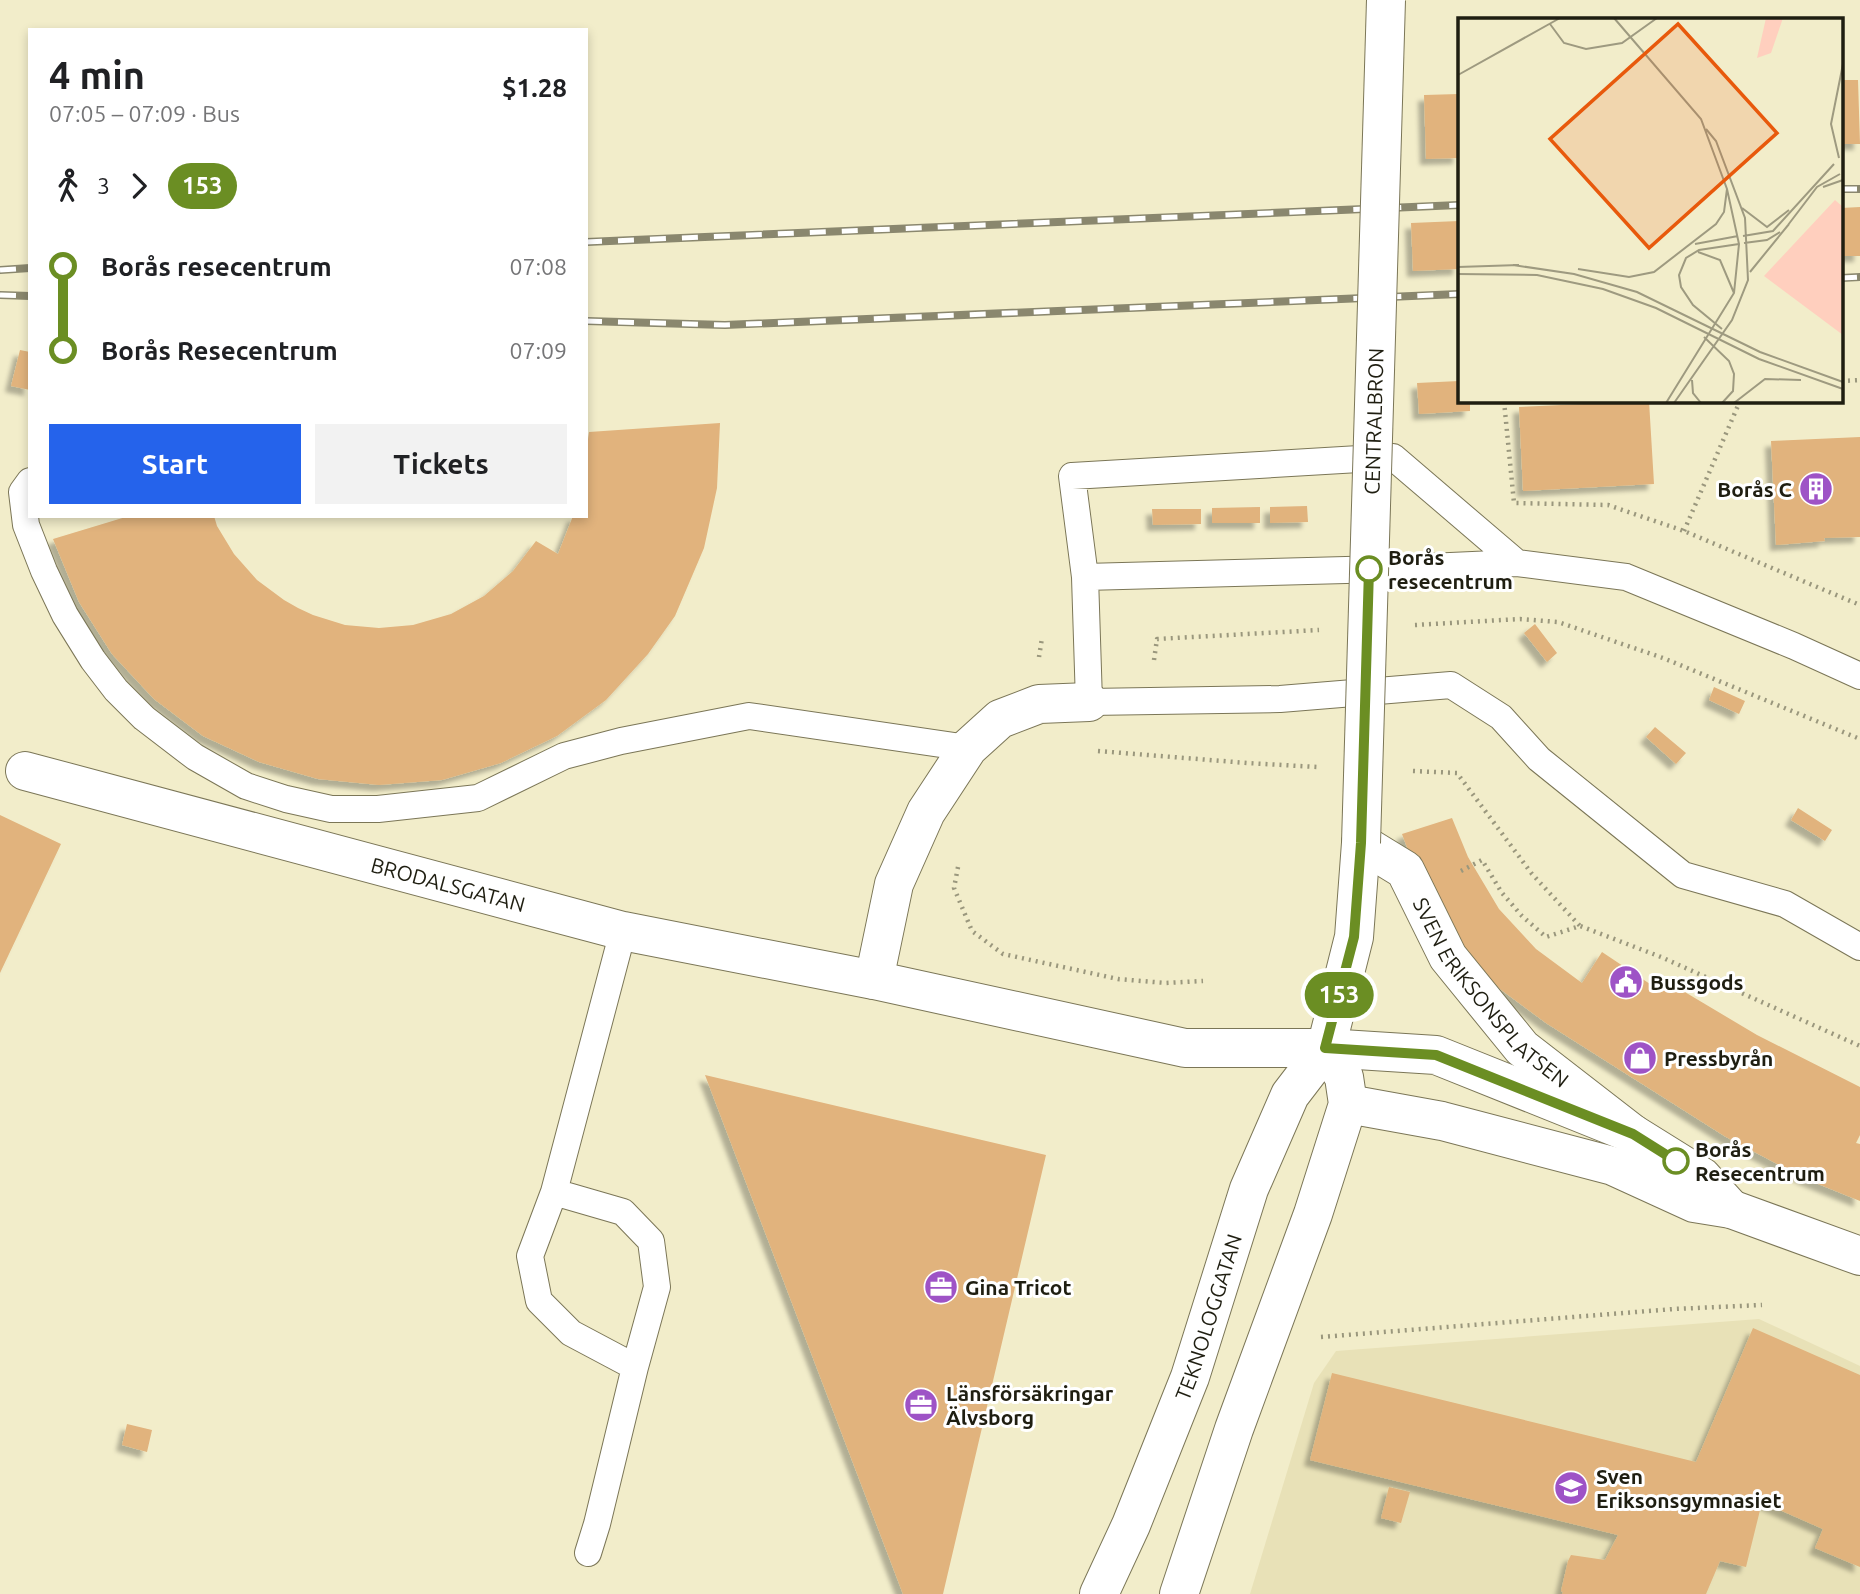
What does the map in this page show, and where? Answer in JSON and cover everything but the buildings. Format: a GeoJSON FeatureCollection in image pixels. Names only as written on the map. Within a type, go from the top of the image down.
{"type":"FeatureCollection","features":[{"type":"Feature","properties":{"kind":"street","name":"CENTRALBRON"},"geometry":{"type":"LineString","coordinates":[[1361,843],[1386,0]]}},
{"type":"Feature","properties":{"kind":"street"},"geometry":{"type":"LineString","coordinates":[[874,980],[894,884],[926,812],[968,748],[1000,719],[1039,704],[1089,702]]}},
{"type":"Feature","properties":{"kind":"street","name":"BRODALSGATAN"},"geometry":{"type":"LineString","coordinates":[[24,771],[623,931],[874,980]]}},
{"type":"Feature","properties":{"kind":"street","name":"TEKNOLOGGATAN"},"geometry":{"type":"LineString","coordinates":[[1099,1594],[1131,1525],[1189,1377],[1249,1189],[1290,1095],[1325,1048],[1354,937],[1361,843]]}},
{"type":"Feature","properties":{"kind":"street","name":"SVEN ERIKSONSPLATSEN"},"geometry":{"type":"LineString","coordinates":[[1361,843],[1405,870],[1448,957],[1522,1048],[1633,1134],[1702,1177],[1731,1209]]}},
{"type":"Feature","properties":{"kind":"street","name":"SVEN ERIKSONSPLATSEN"},"geometry":{"type":"LineString","coordinates":[[874,980],[1185,1048],[1325,1048],[1436,1055],[1633,1134]]}},
{"type":"Feature","properties":{"kind":"street"},"geometry":{"type":"LineString","coordinates":[[1179,1594],[1234,1429],[1313,1214],[1348,1104],[1344,1077],[1325,1048]]}},
{"type":"Feature","properties":{"kind":"street","name":"SVEN ERIKSONSPLATSEN"},"geometry":{"type":"LineString","coordinates":[[1348,1104],[1442,1121],[1613,1167],[1694,1203],[1731,1209],[1860,1256]]}},
{"type":"Feature","properties":{"kind":"lane"},"geometry":{"type":"LineString","coordinates":[[1517,563],[1393,457],[1072,476],[1085,578],[1089,702],[1280,699],[1451,685],[1501,717],[1539,759],[1684,875],[1785,904],[1860,947]]}},
{"type":"Feature","properties":{"kind":"lane"},"geometry":{"type":"LineString","coordinates":[[28,484],[22,492],[26,525],[44,571],[65,615],[93,660],[116,690],[144,718],[195,757],[246,786],[286,799],[331,809],[378,809],[478,797],[564,756],[621,741],[749,716],[968,748]]}},
{"type":"Feature","properties":{"kind":"lane"},"geometry":{"type":"LineString","coordinates":[[1085,578],[1517,563],[1626,577],[1860,676]]}},
{"type":"Feature","properties":{"kind":"lane"},"geometry":{"type":"LineString","coordinates":[[623,931],[554,1192],[530,1256],[539,1301],[571,1333],[635,1367]]}},
{"type":"Feature","properties":{"kind":"lane"},"geometry":{"type":"LineString","coordinates":[[554,1192],[623,1212],[651,1241],[657,1287],[588,1553]]}},
{"type":"Feature","properties":{"kind":"path"},"geometry":{"type":"LineString","coordinates":[[1842,381],[1860,380]]}},
{"type":"Feature","properties":{"kind":"path"},"geometry":{"type":"LineString","coordinates":[[1504,402],[1514,503],[1608,505],[1684,531],[1860,605]]}},
{"type":"Feature","properties":{"kind":"path"},"geometry":{"type":"LineString","coordinates":[[1684,531],[1740,402]]}},
{"type":"Feature","properties":{"kind":"path"},"geometry":{"type":"LineString","coordinates":[[1408,625],[1520,619],[1558,622],[1663,658],[1860,739]]}},
{"type":"Feature","properties":{"kind":"path"},"geometry":{"type":"LineString","coordinates":[[1146,755],[1148,701],[1157,639],[1324,630]]}},
{"type":"Feature","properties":{"kind":"path"},"geometry":{"type":"LineString","coordinates":[[1454,874],[1482,860],[1502,892],[1522,916],[1546,937],[1580,926],[1661,957],[1860,1046]]}},
{"type":"Feature","properties":{"kind":"path"},"geometry":{"type":"LineString","coordinates":[[958,866],[954,888],[972,931],[1003,954],[1118,979],[1166,983],[1203,981]]}},
{"type":"Feature","properties":{"kind":"path"},"geometry":{"type":"LineString","coordinates":[[1317,1337],[1762,1305]]}},
{"type":"Feature","properties":{"kind":"shaded area","name":"Sven Eriksonsgymnasiet"},"geometry":{"type":"Polygon","coordinates":[[[1759,1319],[1860,1366],[1860,1594],[1250,1594],[1314,1383],[1336,1351],[1759,1319]]]}},
{"type":"Feature","properties":{"kind":"railway"},"geometry":{"type":"LineString","coordinates":[[1842,189],[1860,189]]}},
{"type":"Feature","properties":{"kind":"railway"},"geometry":{"type":"LineString","coordinates":[[588,242],[1458,205]]}},
{"type":"Feature","properties":{"kind":"railway"},"geometry":{"type":"LineString","coordinates":[[0,270],[28,268]]}},
{"type":"Feature","properties":{"kind":"railway"},"geometry":{"type":"LineString","coordinates":[[1842,278],[1860,277]]}},
{"type":"Feature","properties":{"kind":"railway"},"geometry":{"type":"LineString","coordinates":[[588,321],[725,325],[1458,294]]}},
{"type":"Feature","properties":{"kind":"railway"},"geometry":{"type":"LineString","coordinates":[[0,295],[28,296]]}},
{"type":"Feature","properties":{"kind":"bus line","name":"153"},"geometry":{"type":"LineString","coordinates":[[1369,569],[1361,843],[1354,937],[1325,1048],[1436,1055],[1633,1134],[1676,1161]]}},
{"type":"Feature","properties":{"kind":"place","name":"Borås C"},"geometry":{"type":"Point","coordinates":[1816,489]}},
{"type":"Feature","properties":{"kind":"place","name":"Borås resecentrum"},"geometry":{"type":"Point","coordinates":[1369,569]}},
{"type":"Feature","properties":{"kind":"place","name":"Bussgods"},"geometry":{"type":"Point","coordinates":[1626,982]}},
{"type":"Feature","properties":{"kind":"place","name":"Pressbyrån"},"geometry":{"type":"Point","coordinates":[1640,1058]}},
{"type":"Feature","properties":{"kind":"place","name":"Borås Resecentrum"},"geometry":{"type":"Point","coordinates":[1676,1161]}},
{"type":"Feature","properties":{"kind":"place","name":"Gina Tricot"},"geometry":{"type":"Point","coordinates":[941,1287]}},
{"type":"Feature","properties":{"kind":"place","name":"Länsförsäkringar Älvsborg"},"geometry":{"type":"Point","coordinates":[921,1405]}},
{"type":"Feature","properties":{"kind":"place","name":"Sven Eriksonsgymnasiet"},"geometry":{"type":"Point","coordinates":[1571,1488]}}]}
